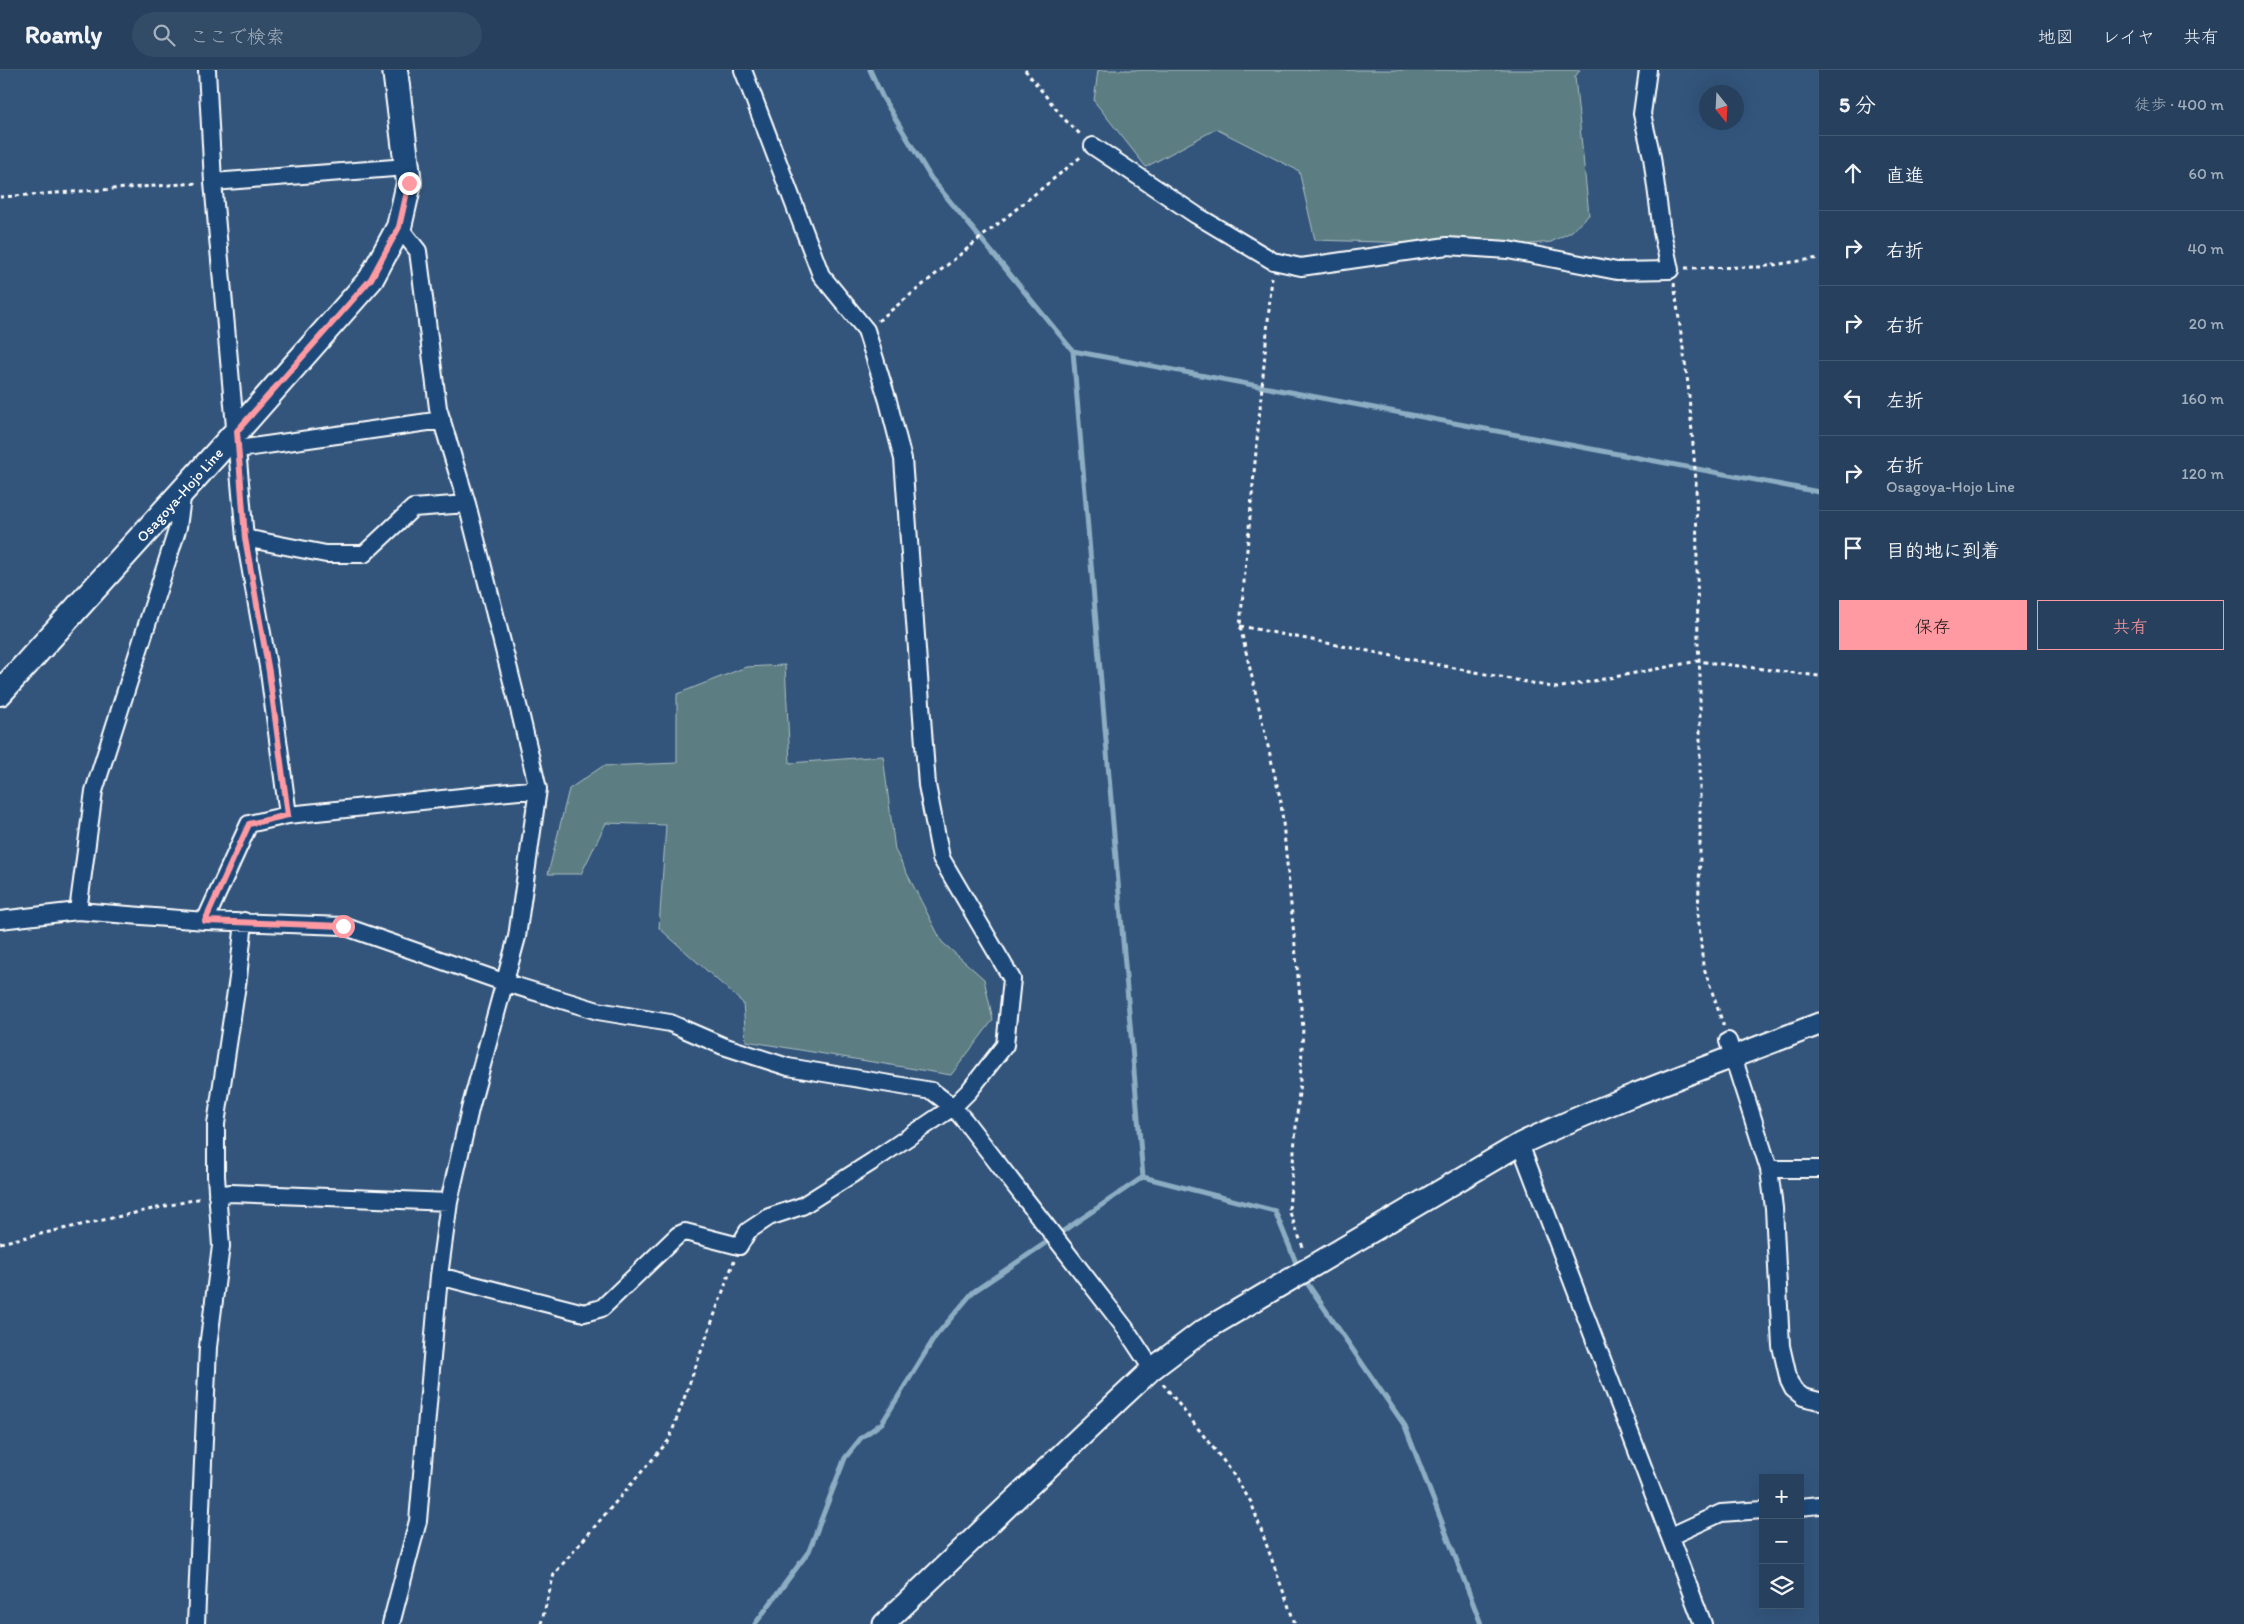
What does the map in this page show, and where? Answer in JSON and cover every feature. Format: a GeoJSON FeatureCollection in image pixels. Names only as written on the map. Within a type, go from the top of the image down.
{"type":"FeatureCollection","features":[{"type":"Feature","properties":{"kind":"main road","name":"Osagoya-Hojo Line"},"geometry":{"type":"LineString","coordinates":[[0,693],[183,491],[238,440],[371,279],[399,227],[409,183],[395,70]]}},
{"type":"Feature","properties":{"kind":"street"},"geometry":{"type":"LineString","coordinates":[[207,70],[213,182],[238,440],[245,538],[269,672],[288,815]]}},
{"type":"Feature","properties":{"kind":"street"},"geometry":{"type":"LineString","coordinates":[[439,1276],[584,1313],[602,1308],[678,1235],[685,1232],[739,1246],[748,1231],[769,1216],[802,1206],[873,1161],[953,1107],[970,1091],[1005,1045],[1012,978],[941,858],[927,785],[903,459],[888,402],[866,330],[821,275],[743,70]]}},
{"type":"Feature","properties":{"kind":"street"},"geometry":{"type":"LineString","coordinates":[[1093,146],[1196,215],[1273,261],[1301,268],[1447,246],[1508,250],[1617,271],[1670,270],[1662,232],[1652,157],[1642,114],[1648,70]]}},
{"type":"Feature","properties":{"kind":"street"},"geometry":{"type":"LineString","coordinates":[[213,182],[407,167]]}},
{"type":"Feature","properties":{"kind":"street"},"geometry":{"type":"LineString","coordinates":[[391,1624],[418,1521],[439,1276],[449,1202],[470,1108],[517,936],[538,790],[467,504],[438,408],[418,251],[399,227]]}},
{"type":"Feature","properties":{"kind":"street"},"geometry":{"type":"LineString","coordinates":[[238,440],[442,420]]}},
{"type":"Feature","properties":{"kind":"street"},"geometry":{"type":"LineString","coordinates":[[78,912],[94,791],[178,527],[183,491]]}},
{"type":"Feature","properties":{"kind":"street"},"geometry":{"type":"LineString","coordinates":[[245,538],[326,554],[364,554],[414,508],[467,504]]}},
{"type":"Feature","properties":{"kind":"street"},"geometry":{"type":"LineString","coordinates":[[205,921],[249,824],[288,815],[538,790]]}},
{"type":"Feature","properties":{"kind":"street"},"geometry":{"type":"LineString","coordinates":[[0,920],[78,912],[205,921],[343,926],[503,982],[598,1011],[670,1023],[723,1046],[788,1068],[932,1091],[953,1107],[1119,1320],[1152,1369]]}},
{"type":"Feature","properties":{"kind":"street"},"geometry":{"type":"LineString","coordinates":[[196,1624],[208,1346],[221,1246],[217,1194],[216,1124],[238,978],[244,921]]}},
{"type":"Feature","properties":{"kind":"street"},"geometry":{"type":"LineString","coordinates":[[884,1624],[1152,1369],[1201,1332],[1520,1144],[1731,1049],[1819,1024]]}},
{"type":"Feature","properties":{"kind":"street"},"geometry":{"type":"LineString","coordinates":[[1731,1049],[1769,1169],[1774,1208],[1781,1346],[1793,1389],[1803,1396],[1819,1401]]}},
{"type":"Feature","properties":{"kind":"street"},"geometry":{"type":"LineString","coordinates":[[1520,1144],[1703,1624]]}},
{"type":"Feature","properties":{"kind":"street"},"geometry":{"type":"LineString","coordinates":[[1769,1169],[1819,1169]]}},
{"type":"Feature","properties":{"kind":"street"},"geometry":{"type":"LineString","coordinates":[[217,1194],[449,1202]]}},
{"type":"Feature","properties":{"kind":"street"},"geometry":{"type":"LineString","coordinates":[[1804,1507],[1819,1505]]}},
{"type":"Feature","properties":{"kind":"street"},"geometry":{"type":"LineString","coordinates":[[1671,1536],[1721,1513],[1759,1510]]}},
{"type":"Feature","properties":{"kind":"path"},"geometry":{"type":"LineString","coordinates":[[866,330],[1093,146],[1064,119],[1025,70]]}},
{"type":"Feature","properties":{"kind":"path"},"geometry":{"type":"LineString","coordinates":[[0,197],[213,182]]}},
{"type":"Feature","properties":{"kind":"path"},"geometry":{"type":"LineString","coordinates":[[1731,1049],[1703,965],[1698,915],[1700,857],[1700,675],[1698,661],[1696,481],[1688,384],[1676,290],[1670,270],[1761,267],[1819,258]]}},
{"type":"Feature","properties":{"kind":"path"},"geometry":{"type":"LineString","coordinates":[[1273,261],[1240,626],[1281,802],[1303,1028],[1302,1068],[1289,1210],[1312,1268]]}},
{"type":"Feature","properties":{"kind":"path"},"geometry":{"type":"LineString","coordinates":[[1240,626],[1557,688],[1698,661],[1819,676]]}},
{"type":"Feature","properties":{"kind":"path"},"geometry":{"type":"LineString","coordinates":[[0,1243],[217,1194]]}},
{"type":"Feature","properties":{"kind":"path"},"geometry":{"type":"LineString","coordinates":[[541,1624],[554,1574],[670,1440],[739,1246]]}},
{"type":"Feature","properties":{"kind":"path"},"geometry":{"type":"LineString","coordinates":[[1152,1369],[1229,1468],[1251,1502],[1295,1624]]}},
{"type":"Feature","properties":{"kind":"green space"},"geometry":{"type":"Polygon","coordinates":[[[1098,70],[1580,70],[1575,77],[1589,215],[1571,232],[1551,242],[1512,246],[1315,240],[1299,171],[1216,129],[1146,167],[1094,101],[1098,70]]]}},
{"type":"Feature","properties":{"kind":"green space"},"geometry":{"type":"Polygon","coordinates":[[[785,665],[790,763],[883,756],[895,850],[942,942],[984,979],[993,1020],[951,1075],[746,1041],[743,1003],[659,928],[666,825],[606,823],[581,874],[548,874],[569,789],[603,766],[677,763],[677,694],[746,667],[785,665]]]}},
{"type":"Feature","properties":{"kind":"waterway"},"geometry":{"type":"LineString","coordinates":[[870,70],[883,98],[931,178],[1073,351],[1819,492]]}},
{"type":"Feature","properties":{"kind":"waterway"},"geometry":{"type":"LineString","coordinates":[[755,1624],[809,1551],[845,1458],[861,1438],[882,1423],[935,1337],[973,1292],[1143,1177],[1073,351]]}},
{"type":"Feature","properties":{"kind":"waterway"},"geometry":{"type":"LineString","coordinates":[[1143,1177],[1275,1211],[1299,1270]]}},
{"type":"Feature","properties":{"kind":"waterway"},"geometry":{"type":"LineString","coordinates":[[1303,1277],[1405,1426],[1481,1624]]}},
{"type":"Feature","properties":{"kind":"route"},"geometry":{"type":"LineString","coordinates":[[343,926],[205,921],[249,824],[288,815],[269,672],[245,538],[237,431],[371,279],[399,227],[409,183]]}}]}
